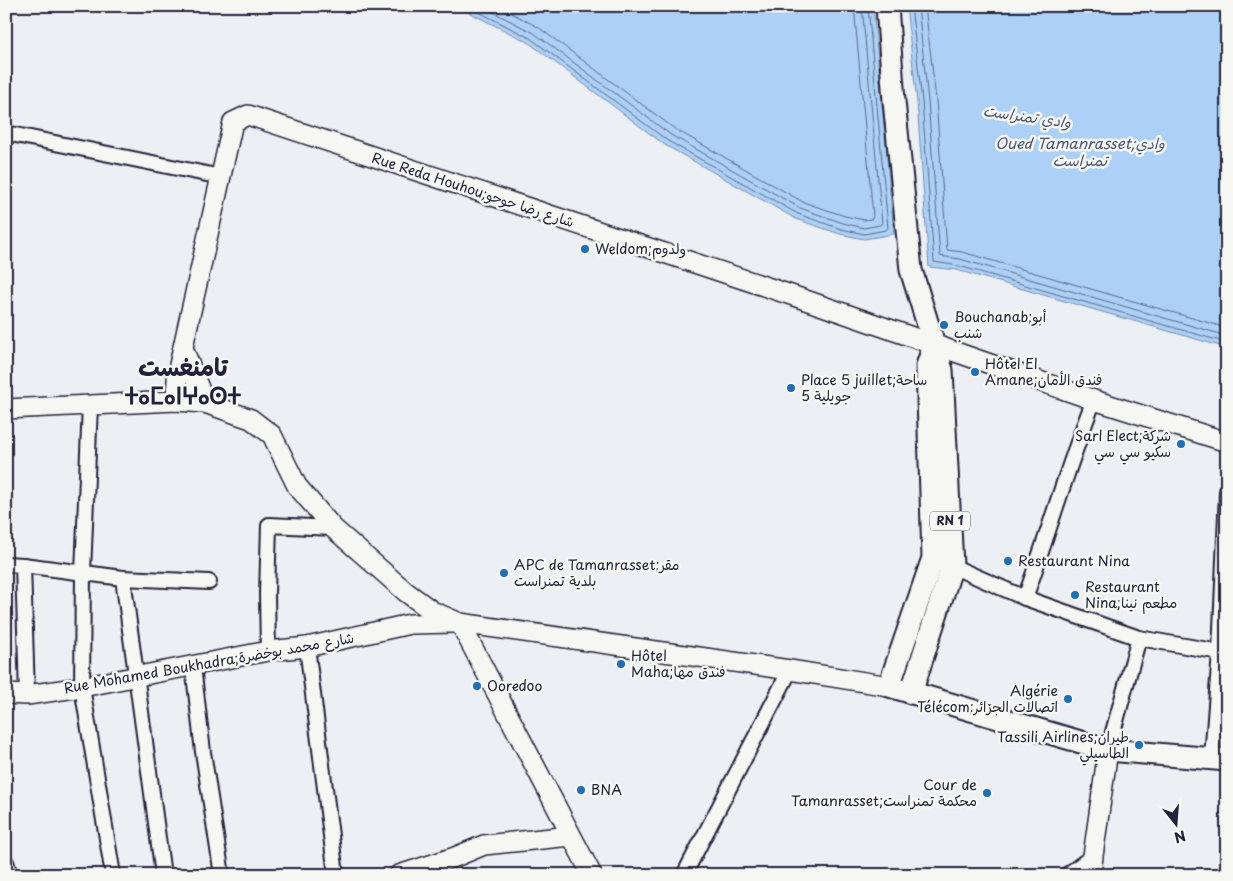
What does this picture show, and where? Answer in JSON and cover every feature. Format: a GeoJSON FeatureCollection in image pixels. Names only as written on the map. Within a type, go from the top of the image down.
{"type":"FeatureCollection","features":[{"type":"Feature","properties":{"kind":"main road"},"geometry":{"type":"LineString","coordinates":[[887,6],[894,101],[911,270],[933,344]]}},
{"type":"Feature","properties":{"kind":"main road","name":"RN 1"},"geometry":{"type":"LineString","coordinates":[[911,693],[943,562],[927,366],[933,344]]}},
{"type":"Feature","properties":{"kind":"main road","name":"RN 1"},"geometry":{"type":"LineString","coordinates":[[889,686],[943,562]]}},
{"type":"Feature","properties":{"kind":"main road"},"geometry":{"type":"LineString","coordinates":[[889,686],[1108,750],[1220,759]]}},
{"type":"Feature","properties":{"kind":"street","name":"Rue Reda Houhou;شارع رضا حوحو"},"geometry":{"type":"LineString","coordinates":[[176,401],[177,380],[183,348],[234,122],[248,115],[794,296],[1094,400],[1227,442]]}},
{"type":"Feature","properties":{"kind":"street"},"geometry":{"type":"LineString","coordinates":[[6,134],[221,176]]}},
{"type":"Feature","properties":{"kind":"street"},"geometry":{"type":"LineString","coordinates":[[183,348],[205,403]]}},
{"type":"Feature","properties":{"kind":"street"},"geometry":{"type":"LineString","coordinates":[[1025,598],[1094,400]]}},
{"type":"Feature","properties":{"kind":"street"},"geometry":{"type":"LineString","coordinates":[[6,409],[176,401],[205,403],[250,418],[272,434],[297,486],[333,528],[406,592],[432,611],[460,623],[889,686]]}},
{"type":"Feature","properties":{"kind":"street"},"geometry":{"type":"LineString","coordinates":[[90,405],[83,572],[82,687],[113,875]]}},
{"type":"Feature","properties":{"kind":"street"},"geometry":{"type":"LineString","coordinates":[[1220,759],[1220,652],[1227,492]]}},
{"type":"Feature","properties":{"kind":"street"},"geometry":{"type":"LineString","coordinates":[[268,650],[266,594],[269,525],[333,528]]}},
{"type":"Feature","properties":{"kind":"street"},"geometry":{"type":"LineString","coordinates":[[943,562],[1025,598],[1139,638],[1220,652]]}},
{"type":"Feature","properties":{"kind":"street"},"geometry":{"type":"LineString","coordinates":[[6,564],[124,578],[209,582]]}},
{"type":"Feature","properties":{"kind":"street"},"geometry":{"type":"LineString","coordinates":[[23,565],[27,696]]}},
{"type":"Feature","properties":{"kind":"street"},"geometry":{"type":"LineString","coordinates":[[124,578],[163,875]]}},
{"type":"Feature","properties":{"kind":"street"},"geometry":{"type":"LineString","coordinates":[[406,592],[412,608],[410,624]]}},
{"type":"Feature","properties":{"kind":"street"},"geometry":{"type":"LineString","coordinates":[[460,623],[592,875]]}},
{"type":"Feature","properties":{"kind":"street","name":"Rue Mohamed Boukhadra;شارع محمد بوخضرة"},"geometry":{"type":"LineString","coordinates":[[6,694],[27,696],[82,687],[268,650],[307,647],[410,624],[460,623]]}},
{"type":"Feature","properties":{"kind":"street"},"geometry":{"type":"LineString","coordinates":[[1091,875],[1108,750],[1139,638]]}},
{"type":"Feature","properties":{"kind":"street"},"geometry":{"type":"LineString","coordinates":[[307,647],[336,875]]}},
{"type":"Feature","properties":{"kind":"street"},"geometry":{"type":"LineString","coordinates":[[193,666],[203,752],[222,875]]}},
{"type":"Feature","properties":{"kind":"street"},"geometry":{"type":"LineString","coordinates":[[684,875],[790,670]]}},
{"type":"Feature","properties":{"kind":"street"},"geometry":{"type":"LineString","coordinates":[[399,875],[484,844],[571,836]]}},
{"type":"Feature","properties":{"kind":"street"},"geometry":{"type":"LineString","coordinates":[[1067,875],[1093,856]]}},
{"type":"Feature","properties":{"kind":"street"},"geometry":{"type":"LineString","coordinates":[[6,862],[10,875]]}},
{"type":"Feature","properties":{"kind":"water"},"geometry":{"type":"Polygon","coordinates":[[[456,6],[873,6],[894,234],[864,239],[840,234],[796,219],[665,145],[528,42],[456,6]]]}},
{"type":"Feature","properties":{"kind":"water","name":"Oued Tamanrasset;وادي تمنراست"},"geometry":{"type":"Polygon","coordinates":[[[906,6],[1227,6],[1227,348],[957,270],[929,267],[917,102],[906,6]]]}},
{"type":"Feature","properties":{"kind":"place","name":"Weldom;ولدوم"},"geometry":{"type":"Point","coordinates":[585,249]}},
{"type":"Feature","properties":{"kind":"place","name":"Bouchanab;أبو شنب"},"geometry":{"type":"Point","coordinates":[944,325]}},
{"type":"Feature","properties":{"kind":"place","name":"Hôtel El Amane;فندق الأمان"},"geometry":{"type":"Point","coordinates":[975,372]}},
{"type":"Feature","properties":{"kind":"place","name":"Place 5 juillet;ساحة 5 جويلية"},"geometry":{"type":"Point","coordinates":[791,388]}},
{"type":"Feature","properties":{"kind":"place","name":"Sarl Elect;شركة سكيو سي سي"},"geometry":{"type":"Point","coordinates":[1181,444]}},
{"type":"Feature","properties":{"kind":"place","name":"Restaurant Nina"},"geometry":{"type":"Point","coordinates":[1008,561]}},
{"type":"Feature","properties":{"kind":"place","name":"APC de Tamanrasset;مقر بلدية تمنراست"},"geometry":{"type":"Point","coordinates":[504,573]}},
{"type":"Feature","properties":{"kind":"place","name":"Restaurant Nina;مطعم نينا"},"geometry":{"type":"Point","coordinates":[1075,595]}},
{"type":"Feature","properties":{"kind":"place","name":"Hôtel Maha;فندق مها"},"geometry":{"type":"Point","coordinates":[621,664]}},
{"type":"Feature","properties":{"kind":"place","name":"Ooredoo"},"geometry":{"type":"Point","coordinates":[477,686]}},
{"type":"Feature","properties":{"kind":"place","name":"Algérie Télécom;اتصالات الجزائر"},"geometry":{"type":"Point","coordinates":[1068,699]}},
{"type":"Feature","properties":{"kind":"place","name":"Tassili Airlines;طيران الطاسيلي"},"geometry":{"type":"Point","coordinates":[1139,745]}},
{"type":"Feature","properties":{"kind":"place","name":"BNA"},"geometry":{"type":"Point","coordinates":[581,790]}},
{"type":"Feature","properties":{"kind":"place","name":"Cour de Tamanrasset;محكمة تمنراست"},"geometry":{"type":"Point","coordinates":[987,793]}},
{"type":"Feature","properties":{"kind":"district","name":"تامنغست ⵜⴰⵎⴰⵏⵖⴰⵙⵜ"},"geometry":{"type":"Point","coordinates":[183,382]}},
{"type":"Feature","properties":{"kind":"water label","name":"وادي تمنراست"},"geometry":{"type":"Point","coordinates":[1027,117]}}]}
